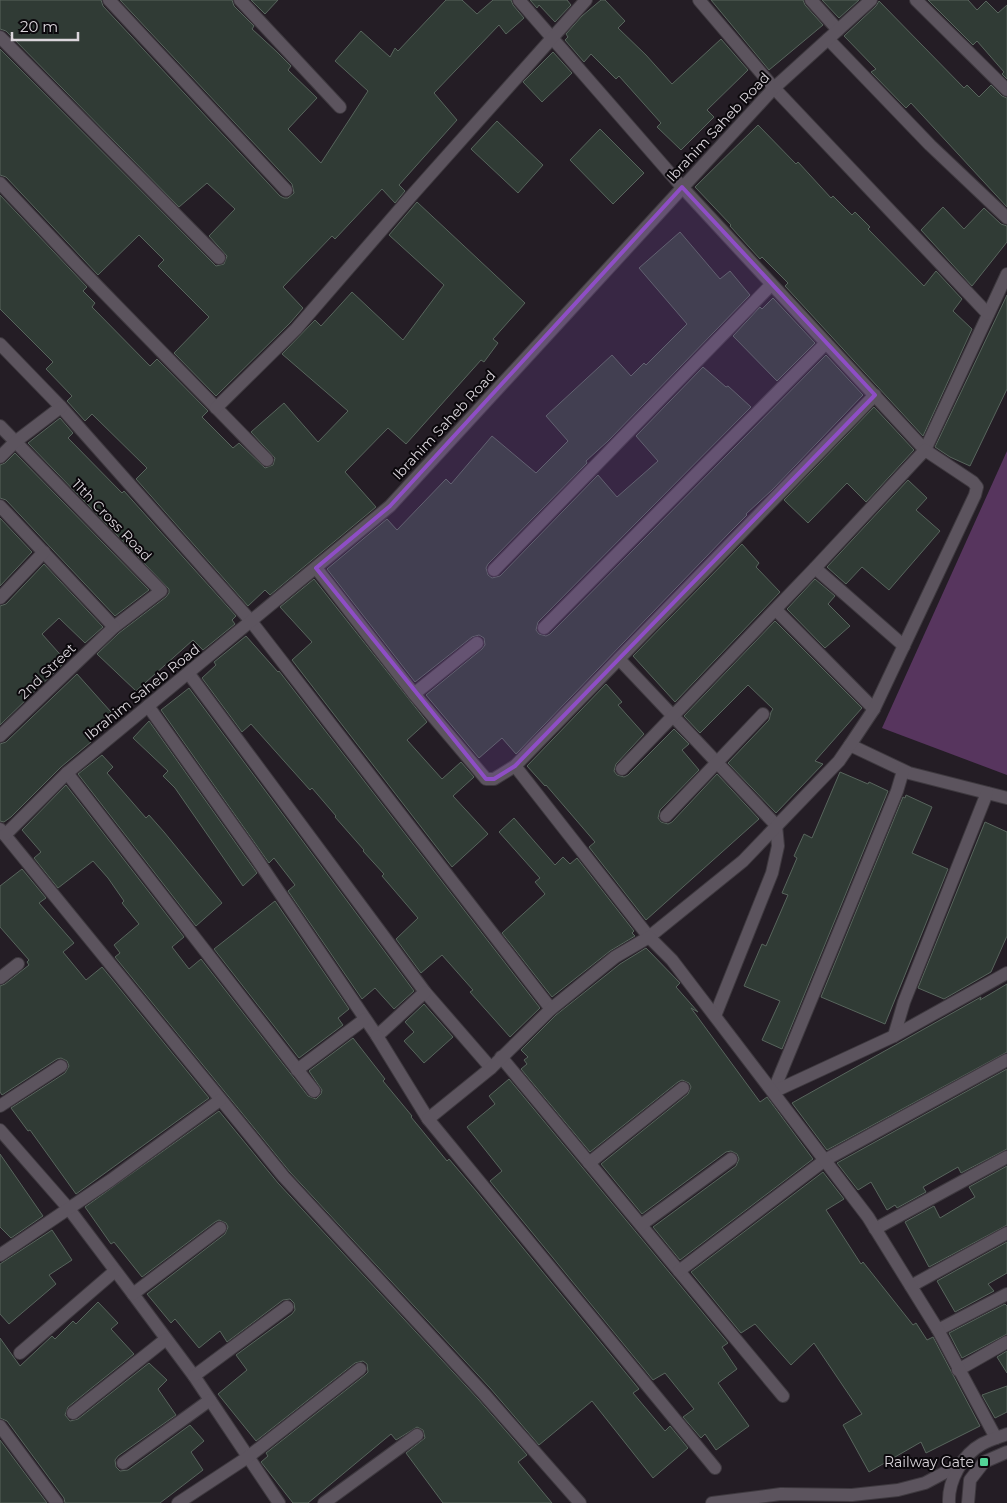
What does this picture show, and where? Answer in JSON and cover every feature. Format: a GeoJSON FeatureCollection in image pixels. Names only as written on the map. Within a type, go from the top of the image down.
{"type":"FeatureCollection","features":[{"type":"Feature","properties":{"kind":"street"},"geometry":{"type":"LineString","coordinates":[[109,0],[286,190]]}},
{"type":"Feature","properties":{"kind":"street"},"geometry":{"type":"LineString","coordinates":[[240,0],[340,107]]}},
{"type":"Feature","properties":{"kind":"street"},"geometry":{"type":"LineString","coordinates":[[428,1119],[491,1068],[551,1009],[615,957],[649,937],[743,860],[839,761],[874,709],[975,495],[977,487],[973,482],[925,450],[682,188],[520,0]]}},
{"type":"Feature","properties":{"kind":"street"},"geometry":{"type":"LineString","coordinates":[[216,408],[296,329],[586,0]]}},
{"type":"Feature","properties":{"kind":"street"},"geometry":{"type":"LineString","coordinates":[[699,0],[774,88],[988,314]]}},
{"type":"Feature","properties":{"kind":"street"},"geometry":{"type":"LineString","coordinates":[[811,0],[838,30]]}},
{"type":"Feature","properties":{"kind":"street","name":"Ibrahim Saheb Road"},"geometry":{"type":"LineString","coordinates":[[2,832],[68,773],[189,674],[250,620],[390,506],[774,88],[871,0]]}},
{"type":"Feature","properties":{"kind":"street"},"geometry":{"type":"LineString","coordinates":[[916,0],[1007,90]]}},
{"type":"Feature","properties":{"kind":"street"},"geometry":{"type":"LineString","coordinates":[[0,37],[219,258]]}},
{"type":"Feature","properties":{"kind":"street"},"geometry":{"type":"LineString","coordinates":[[828,39],[930,145],[1007,218]]}},
{"type":"Feature","properties":{"kind":"street"},"geometry":{"type":"LineString","coordinates":[[0,183],[267,460]]}},
{"type":"Feature","properties":{"kind":"street"},"geometry":{"type":"LineString","coordinates":[[622,769],[816,568],[925,450],[1007,274]]}},
{"type":"Feature","properties":{"kind":"street"},"geometry":{"type":"LineString","coordinates":[[494,570],[771,284]]}},
{"type":"Feature","properties":{"kind":"street"},"geometry":{"type":"LineString","coordinates":[[544,628],[826,343]]}},
{"type":"Feature","properties":{"kind":"street"},"geometry":{"type":"LineString","coordinates":[[0,344],[61,407],[250,620],[551,1009]]}},
{"type":"Feature","properties":{"kind":"street"},"geometry":{"type":"LineString","coordinates":[[316,568],[414,694],[486,780],[494,779],[515,766],[875,396]]}},
{"type":"Feature","properties":{"kind":"street"},"geometry":{"type":"LineString","coordinates":[[0,457],[15,442],[61,407]]}},
{"type":"Feature","properties":{"kind":"street","name":"11th Cross Road"},"geometry":{"type":"LineString","coordinates":[[0,426],[161,591],[114,627]]}},
{"type":"Feature","properties":{"kind":"street"},"geometry":{"type":"LineString","coordinates":[[0,506],[114,627]]}},
{"type":"Feature","properties":{"kind":"street"},"geometry":{"type":"LineString","coordinates":[[0,598],[44,552]]}},
{"type":"Feature","properties":{"kind":"street"},"geometry":{"type":"LineString","coordinates":[[816,568],[904,646]]}},
{"type":"Feature","properties":{"kind":"street"},"geometry":{"type":"LineString","coordinates":[[776,610],[874,709]]}},
{"type":"Feature","properties":{"kind":"street","name":"2nd Street"},"geometry":{"type":"LineString","coordinates":[[0,736],[114,627]]}},
{"type":"Feature","properties":{"kind":"street"},"geometry":{"type":"LineString","coordinates":[[414,694],[477,643]]}},
{"type":"Feature","properties":{"kind":"street"},"geometry":{"type":"LineString","coordinates":[[619,659],[716,764],[776,825],[778,846],[772,872],[714,1016]]}},
{"type":"Feature","properties":{"kind":"street"},"geometry":{"type":"LineString","coordinates":[[189,674],[425,992],[491,1068]]}},
{"type":"Feature","properties":{"kind":"street"},"geometry":{"type":"LineString","coordinates":[[148,706],[252,852],[377,1036],[428,1119],[714,1468]]}},
{"type":"Feature","properties":{"kind":"street"},"geometry":{"type":"LineString","coordinates":[[666,816],[763,714]]}},
{"type":"Feature","properties":{"kind":"street"},"geometry":{"type":"LineString","coordinates":[[850,745],[903,771],[1007,798]]}},
{"type":"Feature","properties":{"kind":"street"},"geometry":{"type":"LineString","coordinates":[[515,766],[649,937],[672,960],[875,1229],[938,1330],[958,1370],[1002,1436],[980,1444],[959,1465],[925,1483],[898,1490],[852,1496],[781,1494],[712,1503]]}},
{"type":"Feature","properties":{"kind":"street"},"geometry":{"type":"LineString","coordinates":[[772,1092],[897,791],[903,771]]}},
{"type":"Feature","properties":{"kind":"street"},"geometry":{"type":"LineString","coordinates":[[68,773],[314,1092]]}},
{"type":"Feature","properties":{"kind":"street"},"geometry":{"type":"LineString","coordinates":[[894,1036],[904,1002],[987,793]]}},
{"type":"Feature","properties":{"kind":"street"},"geometry":{"type":"LineString","coordinates":[[2,832],[284,1177],[484,1394],[580,1503]]}},
{"type":"Feature","properties":{"kind":"street"},"geometry":{"type":"LineString","coordinates":[[0,978],[18,964]]}},
{"type":"Feature","properties":{"kind":"street"},"geometry":{"type":"LineString","coordinates":[[772,1092],[894,1036],[1007,973]]}},
{"type":"Feature","properties":{"kind":"street"},"geometry":{"type":"LineString","coordinates":[[377,1036],[425,992]]}},
{"type":"Feature","properties":{"kind":"street"},"geometry":{"type":"LineString","coordinates":[[297,1070],[365,1019]]}},
{"type":"Feature","properties":{"kind":"street"},"geometry":{"type":"LineString","coordinates":[[501,1057],[783,1396]]}},
{"type":"Feature","properties":{"kind":"street"},"geometry":{"type":"LineString","coordinates":[[679,1271],[824,1160],[1007,1060]]}},
{"type":"Feature","properties":{"kind":"street"},"geometry":{"type":"LineString","coordinates":[[0,1106],[61,1066]]}},
{"type":"Feature","properties":{"kind":"street"},"geometry":{"type":"LineString","coordinates":[[589,1163],[683,1088]]}},
{"type":"Feature","properties":{"kind":"street"},"geometry":{"type":"LineString","coordinates":[[0,1255],[111,1180],[220,1100]]}},
{"type":"Feature","properties":{"kind":"street"},"geometry":{"type":"LineString","coordinates":[[0,1130],[69,1209],[133,1294],[194,1376],[279,1503]]}},
{"type":"Feature","properties":{"kind":"street"},"geometry":{"type":"LineString","coordinates":[[875,1229],[1007,1157]]}},
{"type":"Feature","properties":{"kind":"street"},"geometry":{"type":"LineString","coordinates":[[640,1225],[731,1159]]}},
{"type":"Feature","properties":{"kind":"street"},"geometry":{"type":"LineString","coordinates":[[133,1294],[220,1228]]}},
{"type":"Feature","properties":{"kind":"street"},"geometry":{"type":"LineString","coordinates":[[911,1286],[1007,1233]]}},
{"type":"Feature","properties":{"kind":"street"},"geometry":{"type":"LineString","coordinates":[[20,1353],[115,1271]]}},
{"type":"Feature","properties":{"kind":"street"},"geometry":{"type":"LineString","coordinates":[[938,1330],[1007,1294]]}},
{"type":"Feature","properties":{"kind":"street"},"geometry":{"type":"LineString","coordinates":[[194,1376],[287,1307]]}},
{"type":"Feature","properties":{"kind":"street"},"geometry":{"type":"LineString","coordinates":[[73,1413],[166,1339]]}},
{"type":"Feature","properties":{"kind":"street"},"geometry":{"type":"LineString","coordinates":[[958,1370],[1007,1342]]}},
{"type":"Feature","properties":{"kind":"street"},"geometry":{"type":"LineString","coordinates":[[178,1503],[248,1457],[360,1369]]}},
{"type":"Feature","properties":{"kind":"street"},"geometry":{"type":"LineString","coordinates":[[123,1463],[210,1400]]}},
{"type":"Feature","properties":{"kind":"street"},"geometry":{"type":"LineString","coordinates":[[0,1426],[57,1503]]}},
{"type":"Feature","properties":{"kind":"street"},"geometry":{"type":"LineString","coordinates":[[324,1503],[417,1435]]}},
{"type":"Feature","properties":{"kind":"street"},"geometry":{"type":"LineString","coordinates":[[968,1503],[970,1480],[984,1462],[1007,1452]]}},
{"type":"Feature","properties":{"kind":"street"},"geometry":{"type":"LineString","coordinates":[[949,1503],[949,1491],[959,1465]]}},
{"type":"Feature","properties":{"kind":"highlighted area"},"geometry":{"type":"Polygon","coordinates":[[[682,187],[875,395],[515,766],[494,779],[486,779],[316,568],[390,506],[682,187]]]}},
{"type":"Feature","properties":{"kind":"shaded area"},"geometry":{"type":"Polygon","coordinates":[[[1007,451],[1007,775],[882,728],[1007,451]]]}},
{"type":"Feature","properties":{"kind":"building"},"geometry":{"type":"Polygon","coordinates":[[[0,0],[101,0],[103,6],[280,196],[284,198],[288,198],[294,193],[292,184],[120,0],[232,0],[234,6],[254,26],[252,29],[291,66],[288,70],[317,98],[288,129],[321,163],[368,91],[335,61],[361,31],[390,57],[395,48],[398,51],[446,0],[462,0],[477,14],[493,0],[511,0],[524,18],[506,34],[499,25],[434,93],[457,120],[399,185],[405,191],[395,203],[382,189],[335,239],[332,236],[283,287],[303,308],[216,396],[174,353],[209,317],[158,266],[164,260],[139,235],[98,275],[6,177],[0,175],[0,49],[216,266],[224,264],[227,256],[209,236],[235,209],[207,183],[179,207],[6,31],[0,29],[0,0]]]}},
{"type":"Feature","properties":{"kind":"building"},"geometry":{"type":"Polygon","coordinates":[[[251,0],[278,0],[265,14],[251,0]]]}},
{"type":"Feature","properties":{"kind":"building"},"geometry":{"type":"Polygon","coordinates":[[[530,0],[567,0],[571,5],[555,22],[539,5],[537,8],[530,0]]]}},
{"type":"Feature","properties":{"kind":"building"},"geometry":{"type":"Polygon","coordinates":[[[601,0],[605,0],[625,21],[618,28],[672,84],[721,39],[748,70],[707,110],[714,117],[681,150],[657,127],[661,123],[619,76],[616,79],[591,54],[584,62],[565,40],[568,37],[566,34],[582,16],[601,0]]]}},
{"type":"Feature","properties":{"kind":"building"},"geometry":{"type":"Polygon","coordinates":[[[711,0],[803,0],[805,5],[823,25],[769,70],[711,0]]]}},
{"type":"Feature","properties":{"kind":"building"},"geometry":{"type":"Polygon","coordinates":[[[822,0],[859,0],[839,18],[822,0]]]}},
{"type":"Feature","properties":{"kind":"building"},"geometry":{"type":"Polygon","coordinates":[[[928,0],[968,0],[977,10],[986,1],[998,13],[1007,5],[1007,79],[1002,74],[1004,72],[977,41],[973,45],[928,0]]]}},
{"type":"Feature","properties":{"kind":"building"},"geometry":{"type":"Polygon","coordinates":[[[879,1],[964,88],[967,85],[979,97],[991,85],[1002,96],[1007,98],[1007,207],[911,103],[906,108],[871,72],[876,69],[844,36],[879,1]]]}},
{"type":"Feature","properties":{"kind":"building"},"geometry":{"type":"Polygon","coordinates":[[[553,52],[572,73],[542,102],[523,82],[553,52]]]}},
{"type":"Feature","properties":{"kind":"building"},"geometry":{"type":"Polygon","coordinates":[[[497,121],[543,165],[518,193],[471,149],[497,121]]]}},
{"type":"Feature","properties":{"kind":"building"},"geometry":{"type":"Polygon","coordinates":[[[758,125],[796,164],[798,162],[831,198],[833,196],[852,215],[855,212],[870,227],[868,229],[924,286],[936,271],[962,299],[953,311],[972,329],[923,436],[785,286],[788,283],[762,257],[760,259],[695,187],[758,125]]]}},
{"type":"Feature","properties":{"kind":"building"},"geometry":{"type":"Polygon","coordinates":[[[600,129],[644,173],[613,204],[570,160],[600,129]]]}},
{"type":"Feature","properties":{"kind":"building"},"geometry":{"type":"Polygon","coordinates":[[[0,195],[87,287],[83,291],[95,303],[92,307],[150,366],[157,359],[208,411],[202,417],[233,448],[239,443],[265,468],[273,465],[275,458],[251,432],[284,403],[318,442],[348,411],[282,354],[315,320],[321,326],[352,292],[403,340],[444,285],[389,235],[417,202],[525,303],[493,339],[498,343],[484,362],[481,360],[406,444],[388,428],[345,472],[376,507],[270,595],[265,590],[248,606],[136,479],[147,468],[92,414],[85,421],[67,401],[72,396],[46,369],[53,362],[0,309],[0,195]]]}},
{"type":"Feature","properties":{"kind":"building"},"geometry":{"type":"Polygon","coordinates":[[[943,207],[964,229],[984,208],[1001,224],[1007,226],[1007,242],[972,286],[921,230],[943,207]]]}},
{"type":"Feature","properties":{"kind":"building"},"geometry":{"type":"Polygon","coordinates":[[[680,232],[720,279],[730,271],[750,295],[608,441],[586,461],[587,463],[488,564],[486,568],[488,575],[492,578],[500,576],[598,475],[617,497],[658,461],[636,436],[703,367],[751,407],[538,622],[536,630],[539,634],[546,636],[550,634],[826,355],[863,395],[516,754],[502,738],[479,758],[426,695],[482,649],[485,645],[484,638],[479,635],[472,637],[415,682],[327,569],[387,519],[397,530],[446,479],[451,484],[492,436],[536,473],[568,441],[546,416],[612,355],[631,376],[644,363],[646,365],[687,324],[639,268],[680,232]]]}},
{"type":"Feature","properties":{"kind":"building"},"geometry":{"type":"Polygon","coordinates":[[[1007,295],[1007,389],[970,466],[950,457],[935,447],[1007,295]]]}},
{"type":"Feature","properties":{"kind":"building"},"geometry":{"type":"Polygon","coordinates":[[[773,298],[815,343],[777,381],[733,336],[760,307],[762,309],[773,298]]]}},
{"type":"Feature","properties":{"kind":"building"},"geometry":{"type":"Polygon","coordinates":[[[874,407],[914,450],[866,502],[847,483],[808,523],[784,500],[874,407]]]}},
{"type":"Feature","properties":{"kind":"building"},"geometry":{"type":"Polygon","coordinates":[[[60,418],[73,433],[68,438],[122,493],[124,491],[236,616],[232,620],[235,624],[203,650],[193,640],[136,691],[97,654],[119,633],[166,597],[169,589],[28,443],[60,418]]]}},
{"type":"Feature","properties":{"kind":"building"},"geometry":{"type":"Polygon","coordinates":[[[15,453],[149,590],[115,616],[6,500],[0,498],[0,465],[5,463],[15,453]]]}},
{"type":"Feature","properties":{"kind":"building"},"geometry":{"type":"Polygon","coordinates":[[[908,480],[927,498],[916,510],[940,531],[889,590],[862,567],[846,584],[827,567],[908,480]]]}},
{"type":"Feature","properties":{"kind":"building"},"geometry":{"type":"Polygon","coordinates":[[[0,518],[32,552],[0,586],[0,518]]]}},
{"type":"Feature","properties":{"kind":"building"},"geometry":{"type":"Polygon","coordinates":[[[742,544],[759,563],[756,567],[780,592],[675,702],[633,656],[742,544]]]}},
{"type":"Feature","properties":{"kind":"building"},"geometry":{"type":"Polygon","coordinates":[[[44,564],[103,627],[85,643],[59,618],[42,634],[66,661],[0,725],[0,606],[6,604],[44,564]]]}},
{"type":"Feature","properties":{"kind":"building"},"geometry":{"type":"Polygon","coordinates":[[[314,579],[427,722],[407,740],[442,779],[461,762],[474,777],[453,796],[488,834],[452,867],[292,660],[312,642],[280,607],[314,579]]]}},
{"type":"Feature","properties":{"kind":"building"},"geometry":{"type":"Polygon","coordinates":[[[815,579],[835,596],[828,604],[850,626],[825,648],[787,609],[815,579]]]}},
{"type":"Feature","properties":{"kind":"building"},"geometry":{"type":"Polygon","coordinates":[[[775,621],[862,708],[815,761],[823,764],[776,813],[728,763],[769,720],[773,709],[748,685],[700,733],[684,716],[775,621]]]}},
{"type":"Feature","properties":{"kind":"building"},"geometry":{"type":"Polygon","coordinates":[[[246,636],[279,671],[540,1008],[510,1037],[470,992],[473,990],[442,955],[421,973],[396,939],[418,918],[312,788],[310,790],[251,724],[242,732],[202,678],[216,665],[214,662],[246,636]]]}},
{"type":"Feature","properties":{"kind":"building"},"geometry":{"type":"Polygon","coordinates":[[[77,674],[111,712],[86,735],[91,742],[61,767],[11,817],[4,822],[0,821],[0,744],[6,742],[77,674]]]}},
{"type":"Feature","properties":{"kind":"building"},"geometry":{"type":"Polygon","coordinates":[[[606,684],[622,702],[618,705],[644,734],[616,764],[614,771],[617,775],[624,777],[628,775],[674,729],[689,744],[682,750],[699,770],[660,810],[658,818],[661,822],[668,824],[672,822],[717,774],[759,819],[646,920],[589,847],[595,842],[527,766],[606,684]]]}},
{"type":"Feature","properties":{"kind":"building"},"geometry":{"type":"Polygon","coordinates":[[[189,688],[414,991],[394,1009],[375,988],[362,999],[288,891],[295,885],[274,858],[269,863],[161,710],[189,688]]]}},
{"type":"Feature","properties":{"kind":"building"},"geometry":{"type":"Polygon","coordinates":[[[149,721],[257,873],[243,886],[175,788],[163,776],[168,771],[133,738],[149,721]]]}},
{"type":"Feature","properties":{"kind":"building"},"geometry":{"type":"Polygon","coordinates":[[[102,755],[113,767],[107,773],[146,818],[149,815],[222,903],[196,926],[78,774],[102,755]]]}},
{"type":"Feature","properties":{"kind":"building"},"geometry":{"type":"Polygon","coordinates":[[[840,772],[888,791],[782,1049],[762,1040],[780,1001],[744,986],[762,944],[766,946],[788,895],[782,893],[797,858],[794,856],[804,834],[812,838],[840,772]]]}},
{"type":"Feature","properties":{"kind":"building"},"geometry":{"type":"Polygon","coordinates":[[[66,785],[184,937],[172,947],[189,969],[201,959],[308,1096],[316,1099],[322,1090],[309,1071],[353,1038],[385,1079],[383,1081],[411,1117],[447,1161],[449,1159],[477,1192],[639,1389],[633,1393],[665,1431],[670,1426],[688,1448],[653,1478],[592,1401],[539,1445],[490,1388],[290,1172],[115,957],[120,953],[114,945],[139,924],[122,903],[124,901],[108,878],[93,861],[58,888],[34,858],[41,852],[22,830],[66,785]]]}},
{"type":"Feature","properties":{"kind":"building"},"geometry":{"type":"Polygon","coordinates":[[[906,795],[932,807],[912,853],[948,869],[885,1024],[821,997],[903,797],[905,798],[906,795]]]}},
{"type":"Feature","properties":{"kind":"building"},"geometry":{"type":"Polygon","coordinates":[[[514,818],[555,865],[563,857],[570,864],[577,858],[634,931],[632,933],[635,936],[610,951],[552,997],[502,933],[545,894],[535,882],[540,878],[499,832],[514,818]]]}},
{"type":"Feature","properties":{"kind":"building"},"geometry":{"type":"Polygon","coordinates":[[[985,822],[1007,832],[1007,936],[991,972],[944,999],[918,988],[985,822]]]}},
{"type":"Feature","properties":{"kind":"building"},"geometry":{"type":"Polygon","coordinates":[[[22,869],[46,898],[39,903],[74,943],[63,952],[86,980],[102,967],[209,1098],[76,1194],[30,1130],[28,1131],[11,1108],[65,1073],[69,1066],[67,1061],[61,1058],[57,1059],[2,1095],[0,1092],[0,986],[29,965],[27,962],[29,960],[0,927],[0,886],[22,869]]]}},
{"type":"Feature","properties":{"kind":"building"},"geometry":{"type":"Polygon","coordinates":[[[275,901],[349,1009],[338,1018],[343,1025],[299,1058],[214,949],[275,901]]]}},
{"type":"Feature","properties":{"kind":"building"},"geometry":{"type":"Polygon","coordinates":[[[646,948],[680,983],[676,987],[698,1012],[691,1008],[760,1102],[767,1097],[813,1159],[680,1260],[653,1227],[736,1166],[739,1159],[737,1154],[731,1151],[726,1152],[642,1214],[601,1164],[688,1094],[691,1087],[689,1083],[682,1080],[678,1082],[590,1152],[521,1069],[527,1064],[524,1060],[528,1057],[521,1050],[556,1015],[620,964],[646,948]]]}},
{"type":"Feature","properties":{"kind":"building"},"geometry":{"type":"Polygon","coordinates":[[[1007,984],[1007,1052],[827,1150],[792,1103],[981,997],[980,1000],[1007,984]]]}},
{"type":"Feature","properties":{"kind":"building"},"geometry":{"type":"Polygon","coordinates":[[[424,1004],[453,1037],[424,1063],[404,1041],[414,1032],[405,1022],[424,1004]]]}},
{"type":"Feature","properties":{"kind":"building"},"geometry":{"type":"Polygon","coordinates":[[[1007,1069],[1007,1149],[961,1173],[958,1167],[923,1187],[926,1192],[897,1208],[895,1205],[887,1210],[871,1182],[858,1190],[837,1163],[1007,1069]]]}},
{"type":"Feature","properties":{"kind":"building"},"geometry":{"type":"Polygon","coordinates":[[[509,1079],[728,1343],[722,1347],[737,1369],[718,1383],[749,1426],[716,1450],[705,1434],[701,1438],[683,1417],[694,1409],[665,1373],[653,1380],[490,1181],[502,1171],[467,1127],[495,1104],[489,1096],[509,1079]]]}},
{"type":"Feature","properties":{"kind":"building"},"geometry":{"type":"Polygon","coordinates":[[[219,1111],[278,1183],[478,1399],[527,1455],[518,1462],[552,1503],[443,1503],[406,1453],[425,1438],[423,1430],[417,1427],[396,1440],[391,1434],[308,1503],[293,1503],[261,1462],[268,1456],[266,1453],[365,1375],[368,1372],[367,1364],[363,1361],[355,1363],[256,1441],[218,1394],[247,1370],[236,1355],[292,1314],[295,1310],[294,1303],[290,1299],[283,1300],[227,1342],[220,1331],[199,1348],[175,1319],[171,1323],[147,1294],[225,1234],[228,1227],[226,1223],[219,1220],[215,1222],[142,1277],[114,1242],[111,1244],[85,1207],[219,1111]]]}},
{"type":"Feature","properties":{"kind":"building"},"geometry":{"type":"Polygon","coordinates":[[[0,1154],[43,1216],[11,1238],[0,1227],[0,1154]]]}},
{"type":"Feature","properties":{"kind":"building"},"geometry":{"type":"Polygon","coordinates":[[[1007,1166],[1007,1225],[929,1267],[905,1222],[934,1206],[940,1218],[975,1197],[969,1187],[1007,1166]]]}},
{"type":"Feature","properties":{"kind":"building"},"geometry":{"type":"Polygon","coordinates":[[[823,1172],[844,1199],[826,1210],[861,1264],[863,1262],[913,1325],[916,1323],[927,1340],[933,1337],[980,1426],[926,1453],[921,1442],[869,1472],[843,1425],[862,1414],[814,1343],[791,1365],[755,1324],[741,1333],[691,1272],[823,1172]]]}},
{"type":"Feature","properties":{"kind":"building"},"geometry":{"type":"Polygon","coordinates":[[[52,1230],[72,1260],[49,1275],[56,1284],[9,1324],[0,1314],[0,1264],[52,1230]]]}},
{"type":"Feature","properties":{"kind":"building"},"geometry":{"type":"Polygon","coordinates":[[[1007,1242],[1007,1273],[988,1284],[994,1291],[955,1312],[937,1281],[1007,1242]]]}},
{"type":"Feature","properties":{"kind":"building"},"geometry":{"type":"Polygon","coordinates":[[[98,1302],[118,1323],[111,1329],[134,1354],[68,1407],[65,1415],[70,1421],[78,1419],[149,1363],[167,1380],[158,1389],[176,1415],[118,1456],[115,1460],[116,1467],[120,1471],[128,1470],[190,1425],[204,1441],[191,1452],[203,1470],[160,1503],[65,1503],[64,1498],[7,1421],[0,1418],[0,1338],[20,1366],[52,1336],[55,1339],[73,1321],[76,1324],[98,1302]]]}},
{"type":"Feature","properties":{"kind":"building"},"geometry":{"type":"Polygon","coordinates":[[[1005,1304],[1007,1306],[1007,1334],[962,1358],[949,1333],[1005,1304]]]}},
{"type":"Feature","properties":{"kind":"building"},"geometry":{"type":"Polygon","coordinates":[[[1007,1351],[1007,1373],[997,1357],[1007,1351]]]}},
{"type":"Feature","properties":{"kind":"building"},"geometry":{"type":"Polygon","coordinates":[[[1007,1386],[1007,1412],[995,1418],[982,1395],[1007,1386]]]}},
{"type":"Feature","properties":{"kind":"building"},"geometry":{"type":"Polygon","coordinates":[[[0,1440],[47,1503],[0,1503],[0,1440]]]}},
{"type":"Feature","properties":{"kind":"place","name":"Railway Gate"},"geometry":{"type":"Point","coordinates":[984,1462]}}]}
